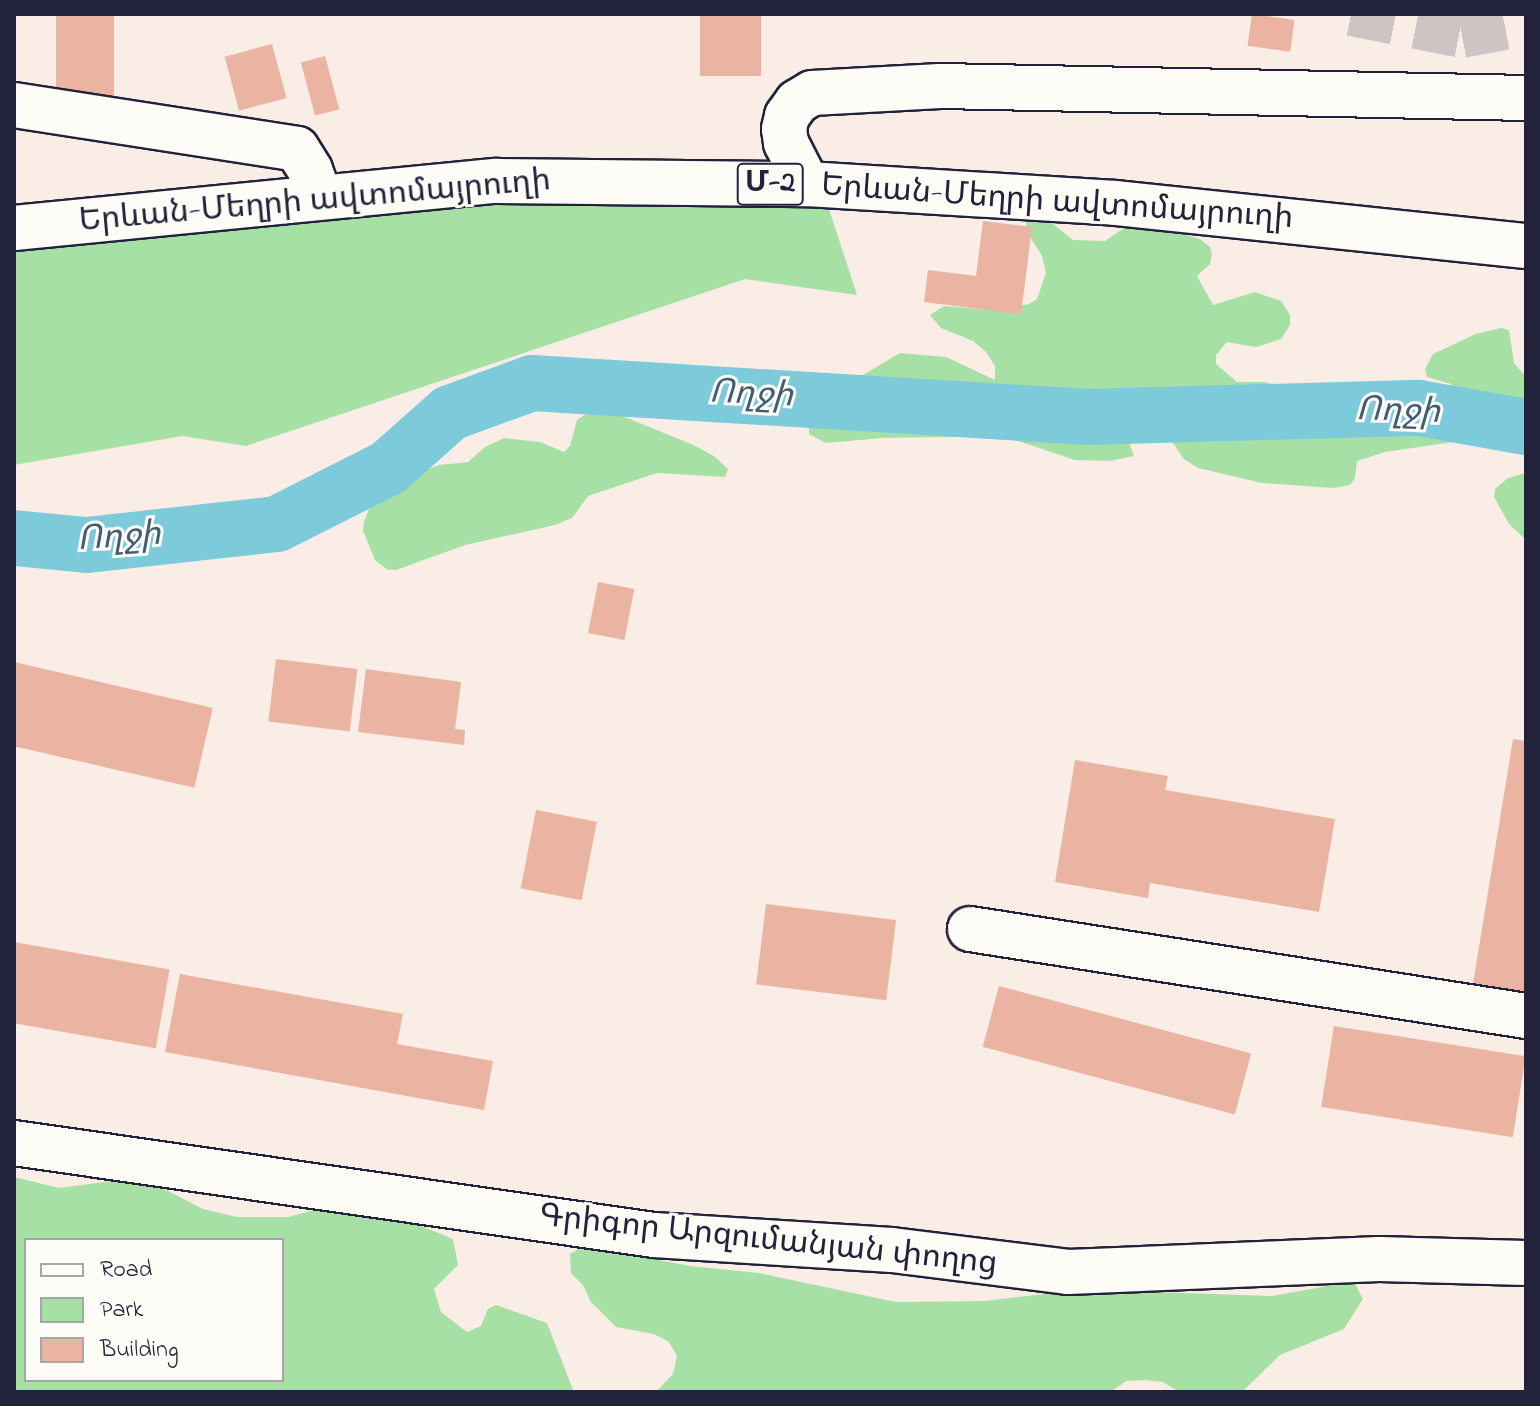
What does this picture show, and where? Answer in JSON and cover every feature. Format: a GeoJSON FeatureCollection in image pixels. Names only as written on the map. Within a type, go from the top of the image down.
{"type":"FeatureCollection","features":[{"type":"Feature","properties":{"kind":"main road"},"geometry":{"type":"LineString","coordinates":[[807,184],[786,143],[784,129],[787,116],[797,102],[812,93],[940,86],[1526,98]]}},
{"type":"Feature","properties":{"kind":"main road"},"geometry":{"type":"LineString","coordinates":[[14,105],[297,149],[310,170],[320,197]]}},
{"type":"Feature","properties":{"kind":"main road","name":"Երևան-Մեղրի ավտոմայրուղի"},"geometry":{"type":"LineString","coordinates":[[14,228],[497,181],[807,184],[1115,203],[1526,246]]}},
{"type":"Feature","properties":{"kind":"main road"},"geometry":{"type":"LineString","coordinates":[[970,929],[1526,1016]]}},
{"type":"Feature","properties":{"kind":"main road","name":"Գրիգոր Արզումանյան փողոց"},"geometry":{"type":"LineString","coordinates":[[14,1143],[654,1235],[892,1250],[1068,1272],[1379,1259],[1526,1263]]}},
{"type":"Feature","properties":{"kind":"green space"},"geometry":{"type":"Polygon","coordinates":[[[575,200],[827,203],[857,295],[745,279],[246,446],[182,436],[14,465],[14,249],[319,216],[575,200]]]}},
{"type":"Feature","properties":{"kind":"green space"},"geometry":{"type":"Polygon","coordinates":[[[1034,218],[1052,223],[1073,240],[1105,241],[1127,226],[1145,223],[1200,239],[1210,247],[1212,254],[1210,264],[1197,276],[1213,305],[1255,292],[1281,301],[1290,315],[1290,325],[1281,339],[1256,347],[1227,342],[1216,355],[1216,364],[1237,382],[1264,382],[1400,413],[1429,408],[1452,393],[1451,384],[1427,377],[1425,369],[1433,354],[1476,334],[1501,328],[1509,330],[1514,363],[1526,377],[1526,443],[1503,444],[1487,437],[1385,452],[1357,461],[1355,478],[1350,485],[1333,488],[1262,483],[1198,468],[1184,459],[1169,437],[1150,419],[1081,396],[1041,396],[1031,400],[1031,409],[1053,424],[1128,440],[1134,456],[1109,461],[1075,460],[1003,436],[882,438],[826,443],[809,434],[809,414],[829,395],[900,353],[946,357],[995,380],[995,366],[986,352],[973,341],[941,328],[930,315],[944,306],[991,310],[1029,304],[1037,299],[1046,273],[1042,256],[1027,232],[1026,223],[1034,218]]]}},
{"type":"Feature","properties":{"kind":"green space"},"geometry":{"type":"Polygon","coordinates":[[[592,410],[610,411],[691,444],[714,456],[728,469],[725,477],[657,473],[588,496],[572,518],[555,525],[465,545],[396,570],[388,570],[375,560],[363,531],[364,522],[371,504],[393,483],[439,465],[468,462],[485,447],[504,438],[540,442],[564,452],[570,446],[577,420],[592,410]]]}},
{"type":"Feature","properties":{"kind":"green space"},"geometry":{"type":"Polygon","coordinates":[[[1526,473],[1526,540],[1509,524],[1494,497],[1495,489],[1508,478],[1526,473]]]}},
{"type":"Feature","properties":{"kind":"green space"},"geometry":{"type":"Polygon","coordinates":[[[14,1177],[59,1188],[112,1181],[156,1185],[203,1209],[237,1217],[288,1217],[330,1206],[390,1213],[453,1239],[458,1265],[434,1289],[441,1312],[467,1332],[481,1326],[488,1309],[496,1305],[547,1323],[574,1392],[14,1392],[14,1177]]]}},
{"type":"Feature","properties":{"kind":"green space"},"geometry":{"type":"Polygon","coordinates":[[[584,1246],[690,1266],[759,1273],[896,1302],[985,1301],[1044,1294],[1122,1291],[1272,1296],[1339,1284],[1355,1284],[1363,1299],[1344,1329],[1280,1355],[1242,1392],[1179,1392],[1163,1382],[1145,1380],[1126,1381],[1111,1392],[656,1392],[673,1374],[677,1356],[669,1342],[654,1334],[616,1327],[591,1302],[583,1285],[571,1273],[570,1254],[584,1246]]]}},
{"type":"Feature","properties":{"kind":"building"},"geometry":{"type":"Polygon","coordinates":[[[56,14],[114,14],[114,102],[56,102],[56,14]]]}},
{"type":"Feature","properties":{"kind":"building"},"geometry":{"type":"Polygon","coordinates":[[[700,14],[761,14],[761,76],[700,76],[700,14]]]}},
{"type":"Feature","properties":{"kind":"building"},"geometry":{"type":"Polygon","coordinates":[[[1252,14],[1295,20],[1290,52],[1248,46],[1252,14]]]}},
{"type":"Feature","properties":{"kind":"building"},"geometry":{"type":"Polygon","coordinates":[[[272,44],[286,98],[239,111],[225,57],[272,44]]]}},
{"type":"Feature","properties":{"kind":"building"},"geometry":{"type":"Polygon","coordinates":[[[325,56],[339,109],[315,116],[301,62],[325,56]]]}},
{"type":"Feature","properties":{"kind":"building"},"geometry":{"type":"Polygon","coordinates":[[[983,221],[1032,227],[1021,314],[924,302],[928,270],[976,276],[983,221]]]}},
{"type":"Feature","properties":{"kind":"building"},"geometry":{"type":"Polygon","coordinates":[[[598,582],[634,589],[624,640],[588,633],[598,582]]]}},
{"type":"Feature","properties":{"kind":"building"},"geometry":{"type":"Polygon","coordinates":[[[276,659],[357,669],[350,732],[268,722],[276,659]]]}},
{"type":"Feature","properties":{"kind":"building"},"geometry":{"type":"Polygon","coordinates":[[[14,662],[213,708],[194,788],[14,746],[14,662]]]}},
{"type":"Feature","properties":{"kind":"building"},"geometry":{"type":"Polygon","coordinates":[[[366,669],[461,682],[455,729],[465,730],[464,745],[358,732],[366,669]]]}},
{"type":"Feature","properties":{"kind":"building"},"geometry":{"type":"Polygon","coordinates":[[[1513,739],[1526,741],[1526,993],[1473,984],[1513,739]]]}},
{"type":"Feature","properties":{"kind":"building"},"geometry":{"type":"Polygon","coordinates":[[[1075,760],[1168,776],[1165,790],[1335,819],[1319,912],[1150,883],[1148,898],[1055,882],[1075,760]]]}},
{"type":"Feature","properties":{"kind":"building"},"geometry":{"type":"Polygon","coordinates":[[[536,810],[597,822],[582,900],[521,889],[536,810]]]}},
{"type":"Feature","properties":{"kind":"building"},"geometry":{"type":"Polygon","coordinates":[[[766,904],[896,920],[886,1000],[756,984],[766,904]]]}},
{"type":"Feature","properties":{"kind":"building"},"geometry":{"type":"Polygon","coordinates":[[[14,942],[170,969],[156,1048],[14,1023],[14,942]]]}},
{"type":"Feature","properties":{"kind":"building"},"geometry":{"type":"Polygon","coordinates":[[[180,974],[403,1014],[397,1044],[493,1061],[484,1110],[165,1052],[180,974]]]}},
{"type":"Feature","properties":{"kind":"building"},"geometry":{"type":"Polygon","coordinates":[[[999,986],[1251,1054],[1235,1114],[983,1047],[999,986]]]}},
{"type":"Feature","properties":{"kind":"building"},"geometry":{"type":"Polygon","coordinates":[[[1334,1026],[1526,1056],[1513,1137],[1321,1107],[1334,1026]]]}},
{"type":"Feature","properties":{"kind":"waterway","name":"Ողջի"},"geometry":{"type":"LineString","coordinates":[[14,538],[87,545],[277,524],[388,468],[450,413],[532,383],[1088,417],[1419,408],[1526,427]]}},
{"type":"Feature","properties":{"kind":"tunnel"},"geometry":{"type":"LineString","coordinates":[[1351,14],[1462,36],[1526,24]]}}]}
